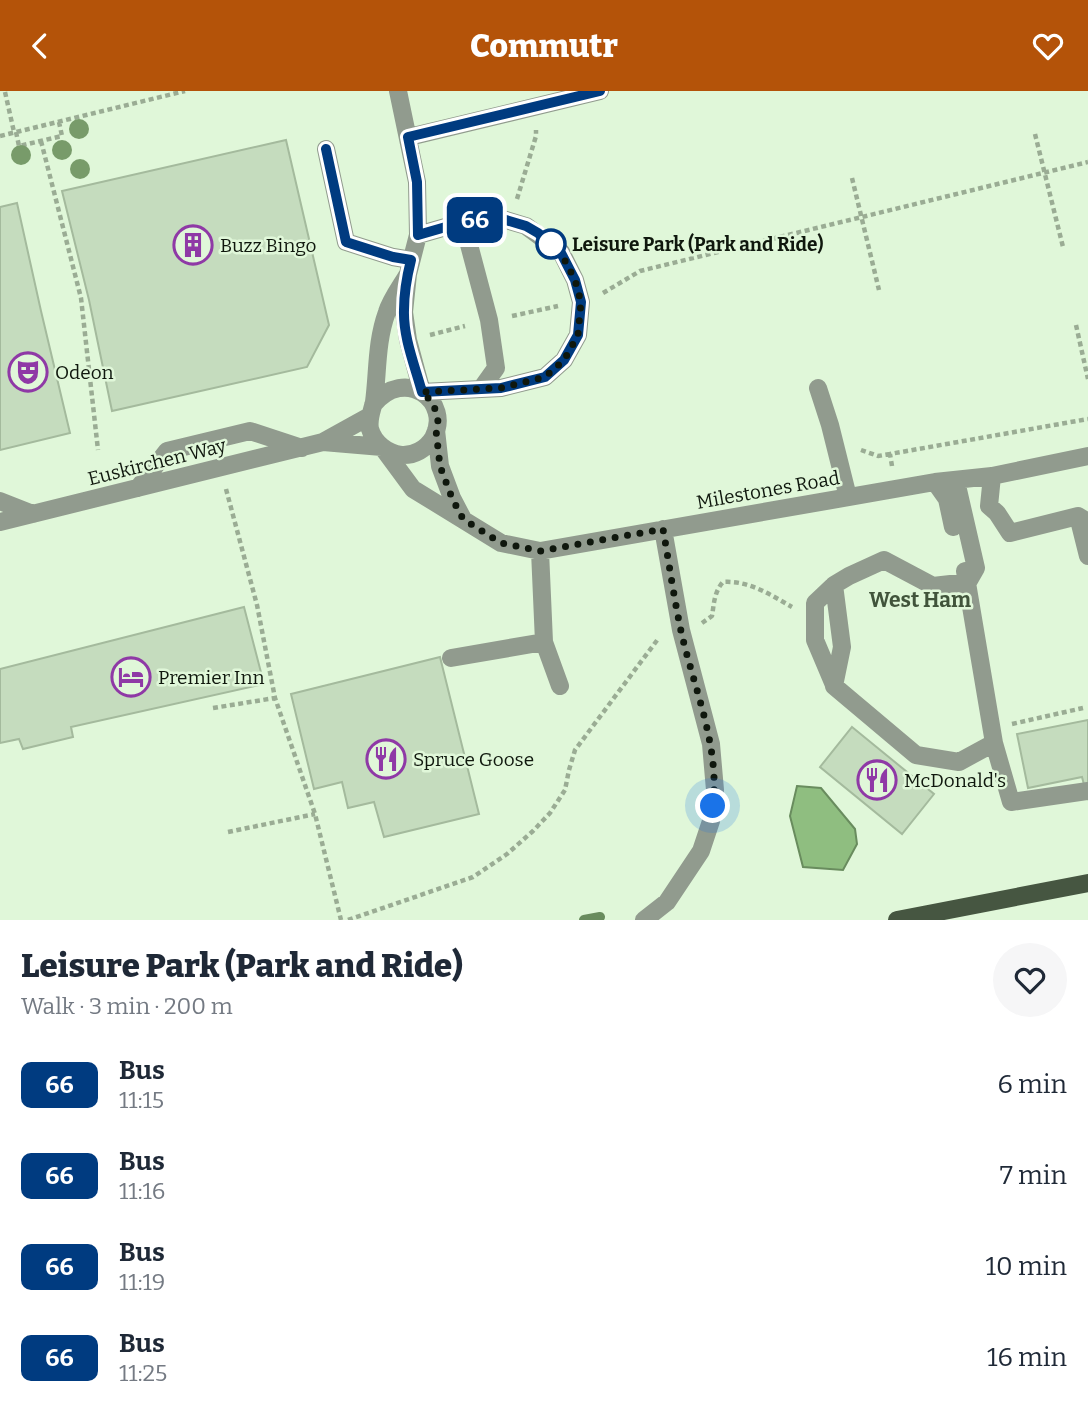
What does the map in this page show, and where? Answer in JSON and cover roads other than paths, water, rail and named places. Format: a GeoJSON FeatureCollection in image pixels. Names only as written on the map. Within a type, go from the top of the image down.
{"type":"FeatureCollection","features":[{"type":"Feature","properties":{"kind":"main road"},"geometry":{"type":"LineString","coordinates":[[897,920],[1088,883]]}},
{"type":"Feature","properties":{"kind":"street"},"geometry":{"type":"LineString","coordinates":[[398,91],[417,182],[418,235],[410,267],[404,312],[408,340],[422,392]]}},
{"type":"Feature","properties":{"kind":"street"},"geometry":{"type":"LineString","coordinates":[[408,137],[600,91]]}},
{"type":"Feature","properties":{"kind":"street"},"geometry":{"type":"LineString","coordinates":[[326,149],[346,242],[393,257],[410,267]]}},
{"type":"Feature","properties":{"kind":"street"},"geometry":{"type":"LineString","coordinates":[[418,235],[463,222],[496,217],[526,226],[561,253],[575,280],[581,302],[578,335],[564,360],[545,377],[501,388],[422,392]]}},
{"type":"Feature","properties":{"kind":"street"},"geometry":{"type":"LineString","coordinates":[[463,222],[489,320],[496,368],[481,389]]}},
{"type":"Feature","properties":{"kind":"street"},"geometry":{"type":"LineString","coordinates":[[372,410],[381,395],[391,389],[412,388],[422,392],[430,400],[438,420],[432,440],[415,453],[392,453],[374,438],[370,427],[378,341],[387,310],[410,267]]}},
{"type":"Feature","properties":{"kind":"street"},"geometry":{"type":"LineString","coordinates":[[818,388],[848,497]]}},
{"type":"Feature","properties":{"kind":"street","name":"Euskirchen Way"},"geometry":{"type":"LineString","coordinates":[[0,522],[323,442],[372,410]]}},
{"type":"Feature","properties":{"kind":"street"},"geometry":{"type":"LineString","coordinates":[[436,430],[440,466],[463,519]]}},
{"type":"Feature","properties":{"kind":"street"},"geometry":{"type":"LineString","coordinates":[[138,488],[167,451],[250,431],[302,448]]}},
{"type":"Feature","properties":{"kind":"street","name":"Euskirchen Way"},"geometry":{"type":"LineString","coordinates":[[323,442],[382,447]]}},
{"type":"Feature","properties":{"kind":"street","name":"Milestones Road"},"geometry":{"type":"LineString","coordinates":[[382,447],[413,489],[501,543],[540,551],[935,482],[992,476],[1088,456]]}},
{"type":"Feature","properties":{"kind":"street"},"geometry":{"type":"LineString","coordinates":[[992,476],[989,506],[1010,533],[1083,519],[1088,556]]}},
{"type":"Feature","properties":{"kind":"street"},"geometry":{"type":"LineString","coordinates":[[956,481],[976,568],[968,582]]}},
{"type":"Feature","properties":{"kind":"street"},"geometry":{"type":"LineString","coordinates":[[935,482],[947,499],[968,582],[994,743],[1011,802],[1088,791]]}},
{"type":"Feature","properties":{"kind":"street"},"geometry":{"type":"LineString","coordinates":[[0,501],[33,514]]}},
{"type":"Feature","properties":{"kind":"street"},"geometry":{"type":"LineString","coordinates":[[644,920],[667,902],[701,851],[711,821],[715,790],[711,744],[681,630],[663,529]]}},
{"type":"Feature","properties":{"kind":"street"},"geometry":{"type":"LineString","coordinates":[[540,551],[544,642],[559,686]]}},
{"type":"Feature","properties":{"kind":"street"},"geometry":{"type":"LineString","coordinates":[[968,582],[933,586],[884,561],[834,585],[815,603],[815,640],[834,686],[916,755],[959,762],[994,743]]}},
{"type":"Feature","properties":{"kind":"street"},"geometry":{"type":"LineString","coordinates":[[834,585],[842,647],[834,686]]}},
{"type":"Feature","properties":{"kind":"street"},"geometry":{"type":"LineString","coordinates":[[451,658],[544,642]]}},
{"type":"Feature","properties":{"kind":"waterway"},"geometry":{"type":"LineString","coordinates":[[584,920],[600,917]]}},
{"type":"Feature","properties":{"kind":"place","name":"Leisure Park (Park and Ride)"},"geometry":{"type":"Point","coordinates":[551,244]}},
{"type":"Feature","properties":{"kind":"place","name":"Buzz Bingo"},"geometry":{"type":"Point","coordinates":[193,245]}},
{"type":"Feature","properties":{"kind":"place","name":"Odeon"},"geometry":{"type":"Point","coordinates":[28,372]}},
{"type":"Feature","properties":{"kind":"place","name":"Premier Inn"},"geometry":{"type":"Point","coordinates":[131,677]}},
{"type":"Feature","properties":{"kind":"place","name":"Spruce Goose"},"geometry":{"type":"Point","coordinates":[386,759]}},
{"type":"Feature","properties":{"kind":"place","name":"McDonald's"},"geometry":{"type":"Point","coordinates":[877,780]}},
{"type":"Feature","properties":{"kind":"district","name":"West Ham"},"geometry":{"type":"Point","coordinates":[920,600]}}]}
